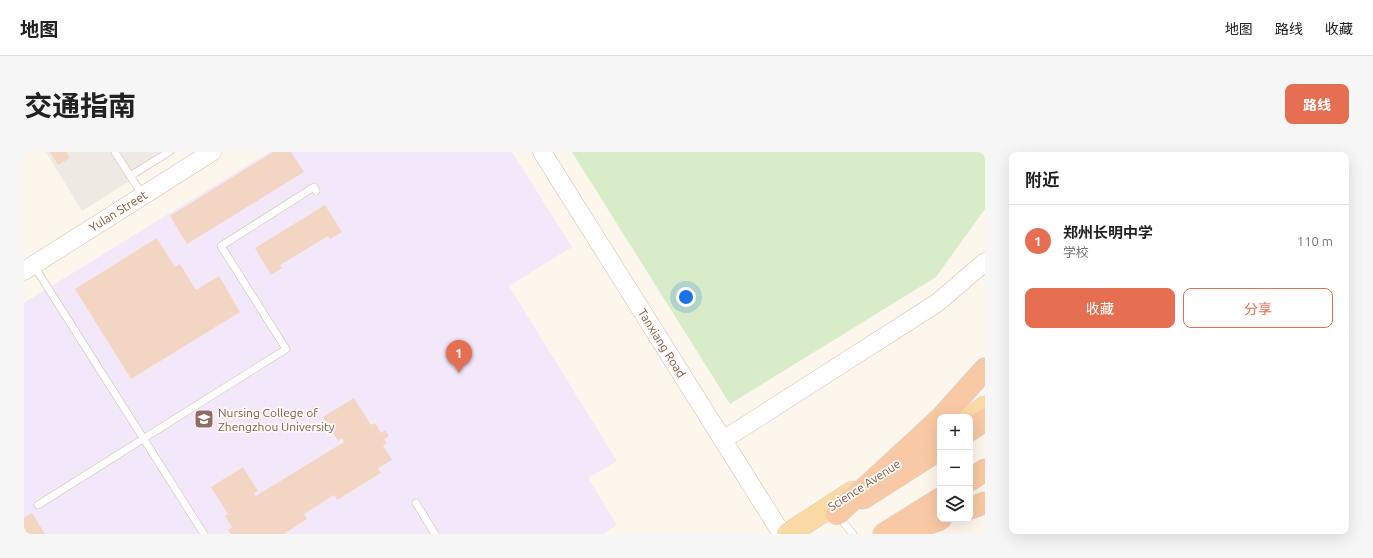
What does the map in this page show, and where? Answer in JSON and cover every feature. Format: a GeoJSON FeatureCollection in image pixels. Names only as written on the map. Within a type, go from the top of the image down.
{"type":"FeatureCollection","features":[{"type":"Feature","properties":{"kind":"highway"},"geometry":{"type":"LineString","coordinates":[[947,414],[985,369]]}},
{"type":"Feature","properties":{"kind":"highway"},"geometry":{"type":"LineString","coordinates":[[953,414],[985,393]]}},
{"type":"Feature","properties":{"kind":"highway"},"geometry":{"type":"LineString","coordinates":[[973,428],[985,420]]}},
{"type":"Feature","properties":{"kind":"highway"},"geometry":{"type":"LineString","coordinates":[[837,514],[937,426]]}},
{"type":"Feature","properties":{"kind":"highway"},"geometry":{"type":"LineString","coordinates":[[837,514],[938,450]]}},
{"type":"Feature","properties":{"kind":"highway"},"geometry":{"type":"LineString","coordinates":[[973,478],[985,470]]}},
{"type":"Feature","properties":{"kind":"highway"},"geometry":{"type":"LineString","coordinates":[[884,534],[937,501]]}},
{"type":"Feature","properties":{"kind":"highway"},"geometry":{"type":"LineString","coordinates":[[899,534],[937,520]]}},
{"type":"Feature","properties":{"kind":"main road"},"geometry":{"type":"LineString","coordinates":[[973,415],[985,407]]}},
{"type":"Feature","properties":{"kind":"main road","name":"Science Avenue"},"geometry":{"type":"LineString","coordinates":[[788,534],[937,426]]}},
{"type":"Feature","properties":{"kind":"main road"},"geometry":{"type":"LineString","coordinates":[[977,502],[985,481]]}},
{"type":"Feature","properties":{"kind":"main road"},"geometry":{"type":"LineString","coordinates":[[899,534],[937,510]]}},
{"type":"Feature","properties":{"kind":"street","name":"Yulan Street"},"geometry":{"type":"LineString","coordinates":[[29,268],[212,152]]}},
{"type":"Feature","properties":{"kind":"street","name":"Tanxiang Road"},"geometry":{"type":"LineString","coordinates":[[542,152],[782,534]]}},
{"type":"Feature","properties":{"kind":"street"},"geometry":{"type":"LineString","coordinates":[[723,440],[937,304],[985,262]]}},
{"type":"Feature","properties":{"kind":"lane"},"geometry":{"type":"LineString","coordinates":[[126,152],[117,154],[143,196]]}},
{"type":"Feature","properties":{"kind":"lane"},"geometry":{"type":"LineString","coordinates":[[130,176],[169,152]]}},
{"type":"Feature","properties":{"kind":"lane"},"geometry":{"type":"LineString","coordinates":[[38,505],[286,348],[221,246],[314,187],[316,190]]}},
{"type":"Feature","properties":{"kind":"lane"},"geometry":{"type":"LineString","coordinates":[[29,268],[144,439],[204,534]]}},
{"type":"Feature","properties":{"kind":"lane"},"geometry":{"type":"LineString","coordinates":[[416,503],[435,534]]}},
{"type":"Feature","properties":{"kind":"lane"},"geometry":{"type":"LineString","coordinates":[[837,514],[853,534]]}},
{"type":"Feature","properties":{"kind":"shaded area"},"geometry":{"type":"Polygon","coordinates":[[[46,152],[176,152],[82,211],[46,152]]]}},
{"type":"Feature","properties":{"kind":"shaded area"},"geometry":{"type":"Polygon","coordinates":[[[269,152],[512,152],[572,247],[509,286],[617,461],[588,478],[617,525],[603,534],[24,534],[24,303],[269,152]]]}},
{"type":"Feature","properties":{"kind":"green space"},"geometry":{"type":"Polygon","coordinates":[[[572,152],[985,152],[985,209],[936,277],[730,404],[572,152]]]}},
{"type":"Feature","properties":{"kind":"building"},"geometry":{"type":"Polygon","coordinates":[[[50,152],[66,152],[70,158],[58,165],[50,152]]]}},
{"type":"Feature","properties":{"kind":"building"},"geometry":{"type":"Polygon","coordinates":[[[273,152],[291,152],[304,172],[187,244],[170,216],[273,152]]]}},
{"type":"Feature","properties":{"kind":"building"},"geometry":{"type":"Polygon","coordinates":[[[325,205],[342,232],[330,239],[328,236],[280,265],[282,268],[271,275],[255,248],[325,205]]]}},
{"type":"Feature","properties":{"kind":"building"},"geometry":{"type":"Polygon","coordinates":[[[157,238],[175,267],[180,264],[196,290],[219,276],[240,312],[131,379],[75,289],[157,238]]]}},
{"type":"Feature","properties":{"kind":"building"},"geometry":{"type":"Polygon","coordinates":[[[354,398],[371,425],[375,423],[381,433],[385,430],[389,436],[384,439],[387,443],[383,446],[392,460],[378,468],[381,473],[337,500],[334,495],[304,514],[307,519],[284,534],[231,534],[228,530],[232,527],[225,516],[228,514],[211,487],[243,467],[258,491],[254,493],[256,496],[344,442],[342,438],[338,441],[323,417],[354,398]]]}},
{"type":"Feature","properties":{"kind":"building"},"geometry":{"type":"Polygon","coordinates":[[[32,513],[45,534],[24,534],[24,518],[32,513]]]}},
{"type":"Feature","properties":{"kind":"place","name":"郑州长明中学"},"geometry":{"type":"Point","coordinates":[459,373]}},
{"type":"Feature","properties":{"kind":"place","name":"Nursing College of Zhengzhou University"},"geometry":{"type":"Point","coordinates":[204,419]}}]}
